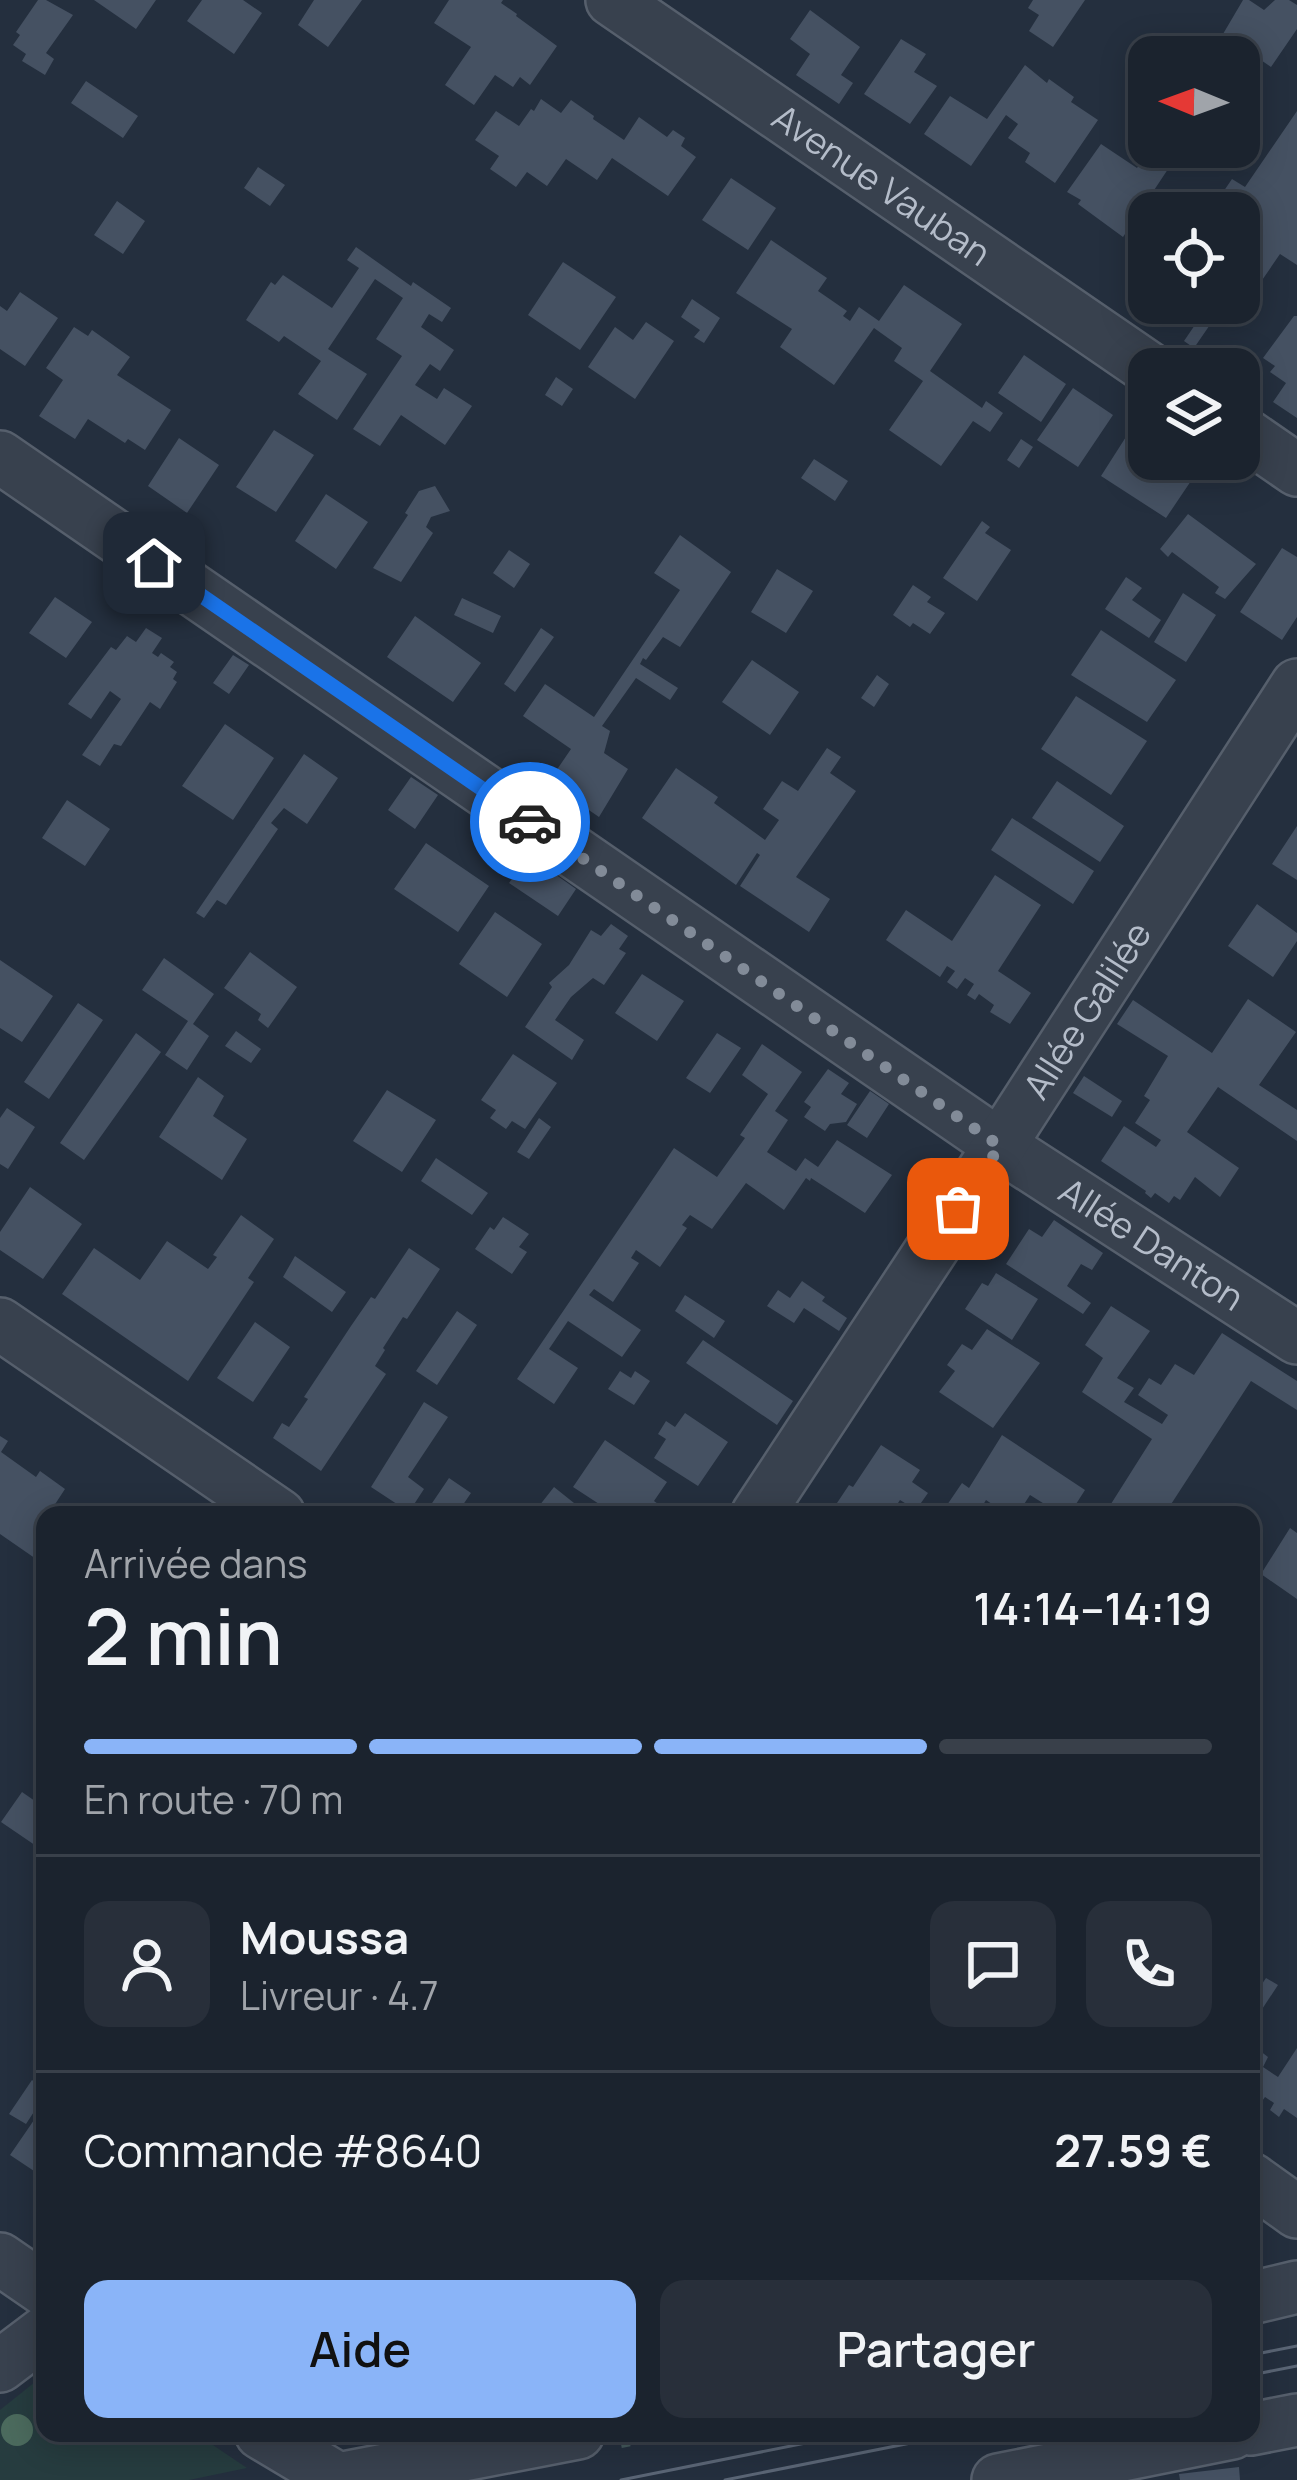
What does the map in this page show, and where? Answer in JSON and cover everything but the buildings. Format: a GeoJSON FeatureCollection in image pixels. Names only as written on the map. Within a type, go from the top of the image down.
{"type":"FeatureCollection","features":[{"type":"Feature","properties":{"kind":"street","name":"Avenue Vauban"},"geometry":{"type":"LineString","coordinates":[[612,0],[1128,354]]}},
{"type":"Feature","properties":{"kind":"street"},"geometry":{"type":"LineString","coordinates":[[1260,444],[1297,470]]}},
{"type":"Feature","properties":{"kind":"street","name":"Allée Danton"},"geometry":{"type":"LineString","coordinates":[[0,458],[1000,1146],[1297,1337]]}},
{"type":"Feature","properties":{"kind":"street","name":"Allée Galilée"},"geometry":{"type":"LineString","coordinates":[[763,1506],[1297,685]]}},
{"type":"Feature","properties":{"kind":"street"},"geometry":{"type":"LineString","coordinates":[[0,1324],[266,1506]]}},
{"type":"Feature","properties":{"kind":"street"},"geometry":{"type":"LineString","coordinates":[[1260,2185],[1297,2212]]}},
{"type":"Feature","properties":{"kind":"street"},"geometry":{"type":"LineString","coordinates":[[0,2259],[36,2284]]}},
{"type":"Feature","properties":{"kind":"street"},"geometry":{"type":"LineString","coordinates":[[1260,2296],[1297,2287]]}},
{"type":"Feature","properties":{"kind":"street"},"geometry":{"type":"LineString","coordinates":[[0,2366],[36,2339]]}},
{"type":"Feature","properties":{"kind":"street"},"geometry":{"type":"LineString","coordinates":[[1260,2427],[1297,2420]]}},
{"type":"Feature","properties":{"kind":"street"},"geometry":{"type":"LineString","coordinates":[[276,2442],[338,2479],[531,2442]]}},
{"type":"Feature","properties":{"kind":"street"},"geometry":{"type":"LineString","coordinates":[[998,2480],[1187,2442]]}},
{"type":"Feature","properties":{"kind":"green space"},"geometry":{"type":"Polygon","coordinates":[[[36,2381],[36,2442],[208,2442],[247,2468],[189,2480],[0,2480],[0,2410],[36,2381]]]}},
{"type":"Feature","properties":{"kind":"tram line"},"geometry":{"type":"LineString","coordinates":[[1260,2353],[1297,2346]]}},
{"type":"Feature","properties":{"kind":"tram line"},"geometry":{"type":"LineString","coordinates":[[1260,2373],[1297,2366]]}},
{"type":"Feature","properties":{"kind":"tram line"},"geometry":{"type":"LineString","coordinates":[[621,2480],[811,2442]]}},
{"type":"Feature","properties":{"kind":"tram line"},"geometry":{"type":"LineString","coordinates":[[725,2480],[916,2442]]}},
{"type":"Feature","properties":{"kind":"way so far"},"geometry":{"type":"LineString","coordinates":[[530,822],[1000,1146],[958,1209]]}},
{"type":"Feature","properties":{"kind":"route"},"geometry":{"type":"LineString","coordinates":[[154,563],[530,822]]}}]}
